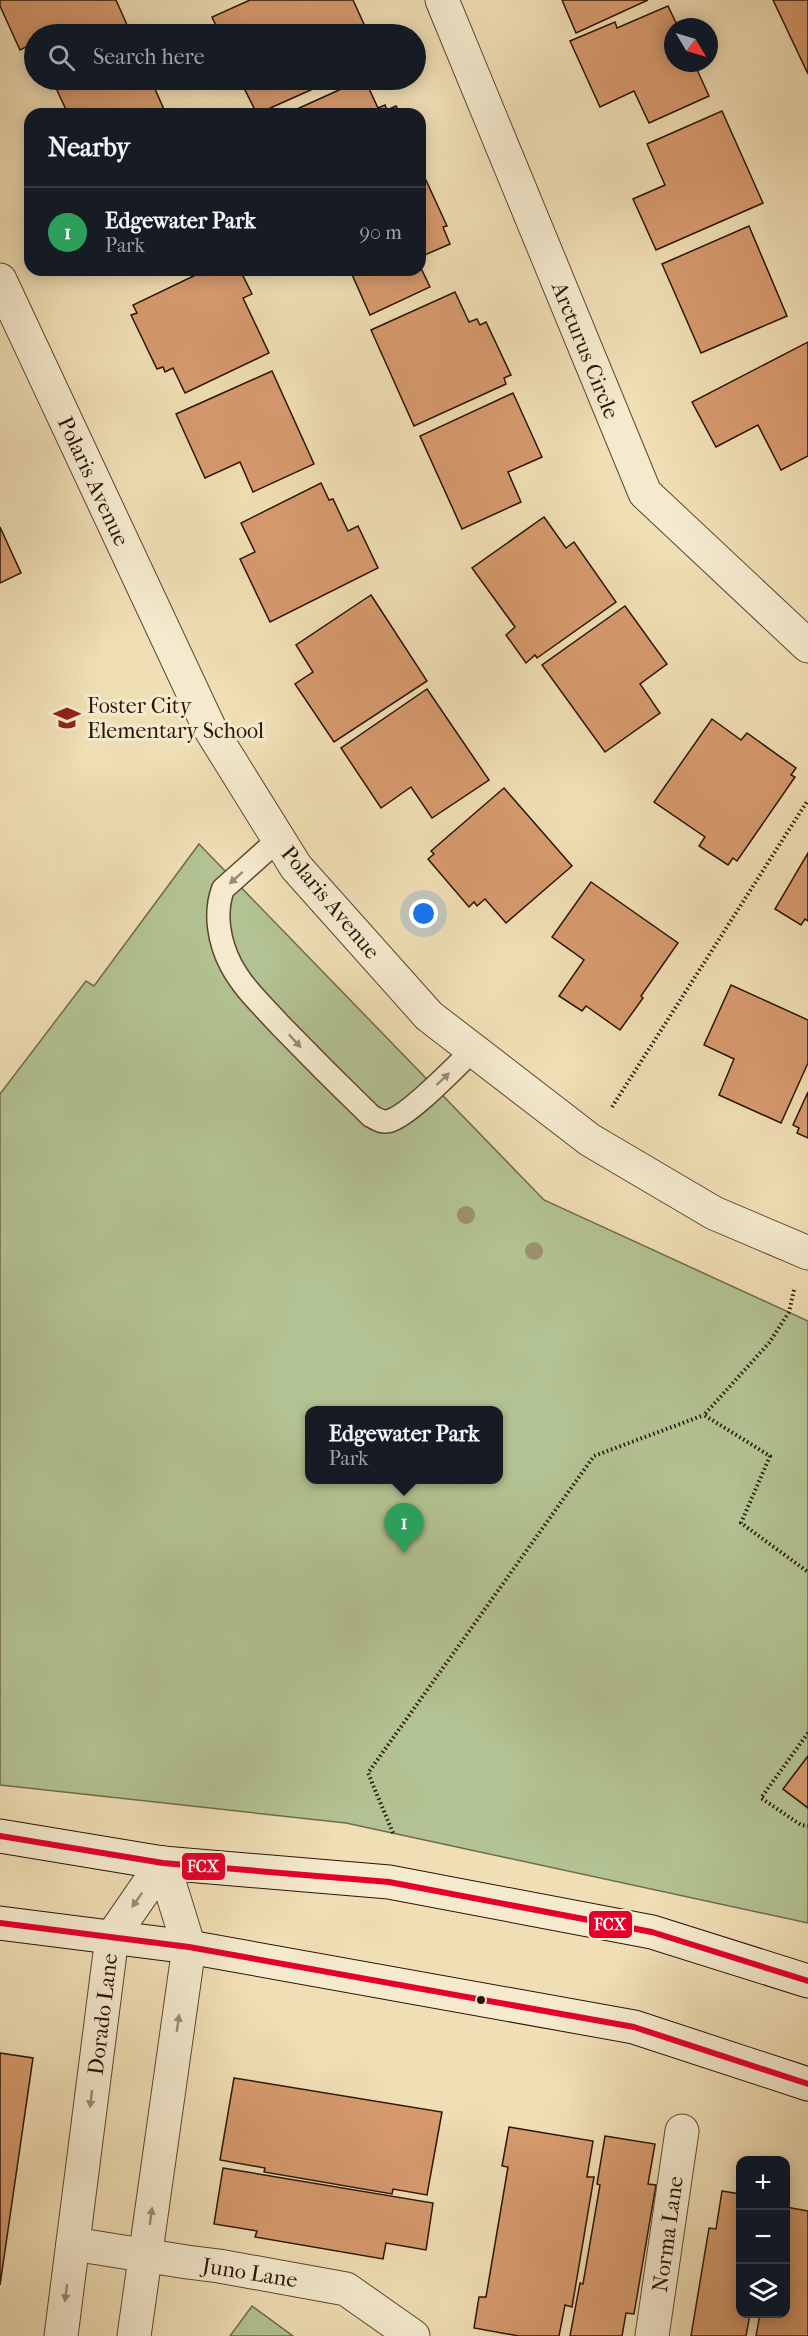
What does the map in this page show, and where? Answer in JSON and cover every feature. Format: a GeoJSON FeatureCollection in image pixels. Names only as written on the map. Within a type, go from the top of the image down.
{"type":"FeatureCollection","features":[{"type":"Feature","properties":{"kind":"street","name":"Arcturus Circle"},"geometry":{"type":"LineString","coordinates":[[442,0],[645,493],[808,646]]}},
{"type":"Feature","properties":{"kind":"street","name":"Polaris Avenue"},"geometry":{"type":"LineString","coordinates":[[0,280],[209,727],[296,867],[429,1016],[590,1140],[714,1213],[805,1252]]}},
{"type":"Feature","properties":{"kind":"street"},"geometry":{"type":"LineString","coordinates":[[0,1836],[163,1863],[389,1882],[652,1932],[808,1981]]}},
{"type":"Feature","properties":{"kind":"street"},"geometry":{"type":"LineString","coordinates":[[134,2336],[189,1947],[163,1863]]}},
{"type":"Feature","properties":{"kind":"street","name":"Dorado Lane"},"geometry":{"type":"LineString","coordinates":[[61,2336],[112,1937],[163,1863]]}},
{"type":"Feature","properties":{"kind":"street"},"geometry":{"type":"LineString","coordinates":[[0,1923],[189,1947],[634,2026],[808,2084]]}},
{"type":"Feature","properties":{"kind":"street","name":"Norma Lane"},"geometry":{"type":"LineString","coordinates":[[652,2336],[682,2131]]}},
{"type":"Feature","properties":{"kind":"street","name":"Juno Lane"},"geometry":{"type":"LineString","coordinates":[[73,2244],[219,2265],[346,2289],[414,2336]]}},
{"type":"Feature","properties":{"kind":"lane"},"geometry":{"type":"LineString","coordinates":[[279,839],[223,889],[219,900],[218,915],[222,943],[231,965],[251,994],[340,1086],[371,1116],[381,1122],[405,1112],[473,1050]]}},
{"type":"Feature","properties":{"kind":"path"},"geometry":{"type":"LineString","coordinates":[[590,1140],[808,800]]}},
{"type":"Feature","properties":{"kind":"path"},"geometry":{"type":"LineString","coordinates":[[393,1833],[368,1773],[594,1456],[704,1415],[769,1343],[789,1312],[805,1252]]}},
{"type":"Feature","properties":{"kind":"path"},"geometry":{"type":"LineString","coordinates":[[704,1415],[770,1456],[741,1523],[808,1572]]}},
{"type":"Feature","properties":{"kind":"path"},"geometry":{"type":"LineString","coordinates":[[808,1733],[761,1798],[801,1825],[808,1826]]}},
{"type":"Feature","properties":{"kind":"green space"},"geometry":{"type":"Polygon","coordinates":[[[199,844],[544,1200],[808,1321],[808,1923],[346,1823],[0,1785],[0,1094],[86,981],[94,986],[199,844]]]}},
{"type":"Feature","properties":{"kind":"green space"},"geometry":{"type":"Polygon","coordinates":[[[252,2306],[293,2336],[230,2336],[252,2306]]]}},
{"type":"Feature","properties":{"kind":"building"},"geometry":{"type":"Polygon","coordinates":[[[0,0],[116,0],[127,24],[24,24],[24,48],[20,50],[0,6],[0,0]]]}},
{"type":"Feature","properties":{"kind":"building"},"geometry":{"type":"Polygon","coordinates":[[[250,0],[353,0],[364,24],[215,24],[212,17],[250,0]]]}},
{"type":"Feature","properties":{"kind":"building"},"geometry":{"type":"Polygon","coordinates":[[[562,0],[648,0],[576,33],[562,0]]]}},
{"type":"Feature","properties":{"kind":"building"},"geometry":{"type":"Polygon","coordinates":[[[773,0],[808,0],[808,74],[773,0]]]}},
{"type":"Feature","properties":{"kind":"building"},"geometry":{"type":"Polygon","coordinates":[[[668,6],[674,18],[664,18],[664,72],[698,72],[709,96],[649,123],[634,91],[600,107],[570,41],[615,22],[617,28],[668,6]]]}},
{"type":"Feature","properties":{"kind":"building"},"geometry":{"type":"Polygon","coordinates":[[[57,90],[155,90],[163,108],[65,108],[57,90]]]}},
{"type":"Feature","properties":{"kind":"building"},"geometry":{"type":"Polygon","coordinates":[[[245,90],[311,90],[270,108],[254,108],[245,90]]]}},
{"type":"Feature","properties":{"kind":"building"},"geometry":{"type":"Polygon","coordinates":[[[339,90],[370,90],[378,108],[299,108],[339,90]]]}},
{"type":"Feature","properties":{"kind":"building"},"geometry":{"type":"Polygon","coordinates":[[[722,111],[763,203],[656,250],[633,199],[665,185],[647,144],[722,111]]]}},
{"type":"Feature","properties":{"kind":"building"},"geometry":{"type":"Polygon","coordinates":[[[426,180],[447,226],[443,227],[450,244],[426,254],[426,180]]]}},
{"type":"Feature","properties":{"kind":"building"},"geometry":{"type":"Polygon","coordinates":[[[749,226],[787,316],[701,353],[662,264],[749,226]]]}},
{"type":"Feature","properties":{"kind":"building"},"geometry":{"type":"Polygon","coordinates":[[[193,276],[243,276],[252,294],[243,298],[269,353],[185,393],[173,368],[165,372],[163,367],[157,369],[131,315],[137,313],[133,305],[193,276]]]}},
{"type":"Feature","properties":{"kind":"building"},"geometry":{"type":"Polygon","coordinates":[[[353,276],[425,276],[430,287],[370,315],[353,276]]]}},
{"type":"Feature","properties":{"kind":"building"},"geometry":{"type":"Polygon","coordinates":[[[455,292],[469,322],[477,319],[480,325],[486,322],[511,375],[504,378],[506,384],[414,426],[371,330],[455,292]]]}},
{"type":"Feature","properties":{"kind":"building"},"geometry":{"type":"Polygon","coordinates":[[[808,342],[808,456],[781,470],[758,425],[716,447],[692,402],[808,342]]]}},
{"type":"Feature","properties":{"kind":"building"},"geometry":{"type":"Polygon","coordinates":[[[272,371],[314,464],[253,492],[240,462],[205,478],[176,414],[272,371]]]}},
{"type":"Feature","properties":{"kind":"building"},"geometry":{"type":"Polygon","coordinates":[[[513,393],[542,457],[508,472],[521,502],[462,529],[420,436],[513,393]]]}},
{"type":"Feature","properties":{"kind":"building"},"geometry":{"type":"Polygon","coordinates":[[[321,483],[329,500],[333,499],[348,531],[358,526],[378,568],[270,622],[240,559],[255,552],[241,523],[321,483]]]}},
{"type":"Feature","properties":{"kind":"building"},"geometry":{"type":"Polygon","coordinates":[[[544,517],[566,548],[574,542],[616,602],[537,658],[535,655],[526,663],[506,635],[515,627],[472,568],[544,517]]]}},
{"type":"Feature","properties":{"kind":"building"},"geometry":{"type":"Polygon","coordinates":[[[0,527],[21,573],[0,583],[0,527]]]}},
{"type":"Feature","properties":{"kind":"building"},"geometry":{"type":"Polygon","coordinates":[[[371,595],[427,681],[334,742],[295,684],[313,672],[296,645],[371,595]]]}},
{"type":"Feature","properties":{"kind":"building"},"geometry":{"type":"Polygon","coordinates":[[[625,606],[667,664],[640,684],[660,713],[605,752],[542,665],[625,606]]]}},
{"type":"Feature","properties":{"kind":"building"},"geometry":{"type":"Polygon","coordinates":[[[427,689],[489,780],[432,818],[411,787],[381,808],[341,748],[427,689]]]}},
{"type":"Feature","properties":{"kind":"building"},"geometry":{"type":"Polygon","coordinates":[[[712,719],[741,740],[747,733],[796,768],[791,775],[795,777],[737,861],[733,858],[728,865],[699,846],[705,837],[654,802],[712,719]]]}},
{"type":"Feature","properties":{"kind":"building"},"geometry":{"type":"Polygon","coordinates":[[[504,788],[572,866],[506,923],[485,899],[477,906],[474,902],[469,907],[428,859],[434,854],[431,851],[504,788]]]}},
{"type":"Feature","properties":{"kind":"building"},"geometry":{"type":"Polygon","coordinates":[[[808,853],[808,921],[805,919],[801,925],[775,909],[808,853]]]}},
{"type":"Feature","properties":{"kind":"building"},"geometry":{"type":"Polygon","coordinates":[[[591,882],[678,943],[620,1030],[586,1006],[582,1011],[559,996],[584,960],[552,937],[591,882]]]}},
{"type":"Feature","properties":{"kind":"building"},"geometry":{"type":"Polygon","coordinates":[[[731,985],[808,1020],[808,1063],[781,1123],[719,1095],[734,1059],[704,1045],[731,985]]]}},
{"type":"Feature","properties":{"kind":"building"},"geometry":{"type":"Polygon","coordinates":[[[808,1092],[808,1138],[797,1133],[799,1128],[793,1125],[808,1092]]]}},
{"type":"Feature","properties":{"kind":"building"},"geometry":{"type":"Polygon","coordinates":[[[808,1756],[808,1808],[783,1789],[808,1756]]]}},
{"type":"Feature","properties":{"kind":"building"},"geometry":{"type":"Polygon","coordinates":[[[0,2053],[33,2058],[0,2285],[0,2053]]]}},
{"type":"Feature","properties":{"kind":"building"},"geometry":{"type":"Polygon","coordinates":[[[234,2078],[442,2112],[427,2195],[393,2189],[392,2194],[264,2172],[265,2168],[220,2160],[234,2078]]]}},
{"type":"Feature","properties":{"kind":"building"},"geometry":{"type":"Polygon","coordinates":[[[509,2127],[593,2141],[587,2177],[594,2177],[572,2307],[565,2305],[559,2336],[519,2336],[474,2328],[479,2297],[486,2297],[508,2167],[502,2166],[509,2127]]]}},
{"type":"Feature","properties":{"kind":"building"},"geometry":{"type":"Polygon","coordinates":[[[605,2136],[655,2144],[648,2184],[656,2185],[634,2314],[626,2313],[622,2336],[570,2336],[580,2283],[583,2284],[600,2185],[597,2184],[605,2136]]]}},
{"type":"Feature","properties":{"kind":"building"},"geometry":{"type":"Polygon","coordinates":[[[223,2168],[433,2203],[426,2250],[386,2243],[383,2259],[255,2237],[257,2231],[214,2224],[223,2168]]]}},
{"type":"Feature","properties":{"kind":"building"},"geometry":{"type":"Polygon","coordinates":[[[722,2191],[736,2193],[736,2318],[749,2318],[746,2336],[691,2336],[709,2228],[716,2229],[722,2191]]]}},
{"type":"Feature","properties":{"kind":"building"},"geometry":{"type":"Polygon","coordinates":[[[790,2208],[808,2211],[808,2336],[756,2336],[759,2318],[790,2318],[790,2208]]]}},
{"type":"Feature","properties":{"kind":"transit line","name":"FCX"},"geometry":{"type":"LineString","coordinates":[[0,1836],[163,1863],[389,1882],[652,1932],[808,1981]]}},
{"type":"Feature","properties":{"kind":"transit line","name":"FCX"},"geometry":{"type":"LineString","coordinates":[[0,1923],[189,1947],[634,2027],[808,2084]]}},
{"type":"Feature","properties":{"kind":"place","name":"Foster City Elementary School"},"geometry":{"type":"Point","coordinates":[67,718]}},
{"type":"Feature","properties":{"kind":"place","name":"Edgewater Park"},"geometry":{"type":"Point","coordinates":[404,1553]}}]}
